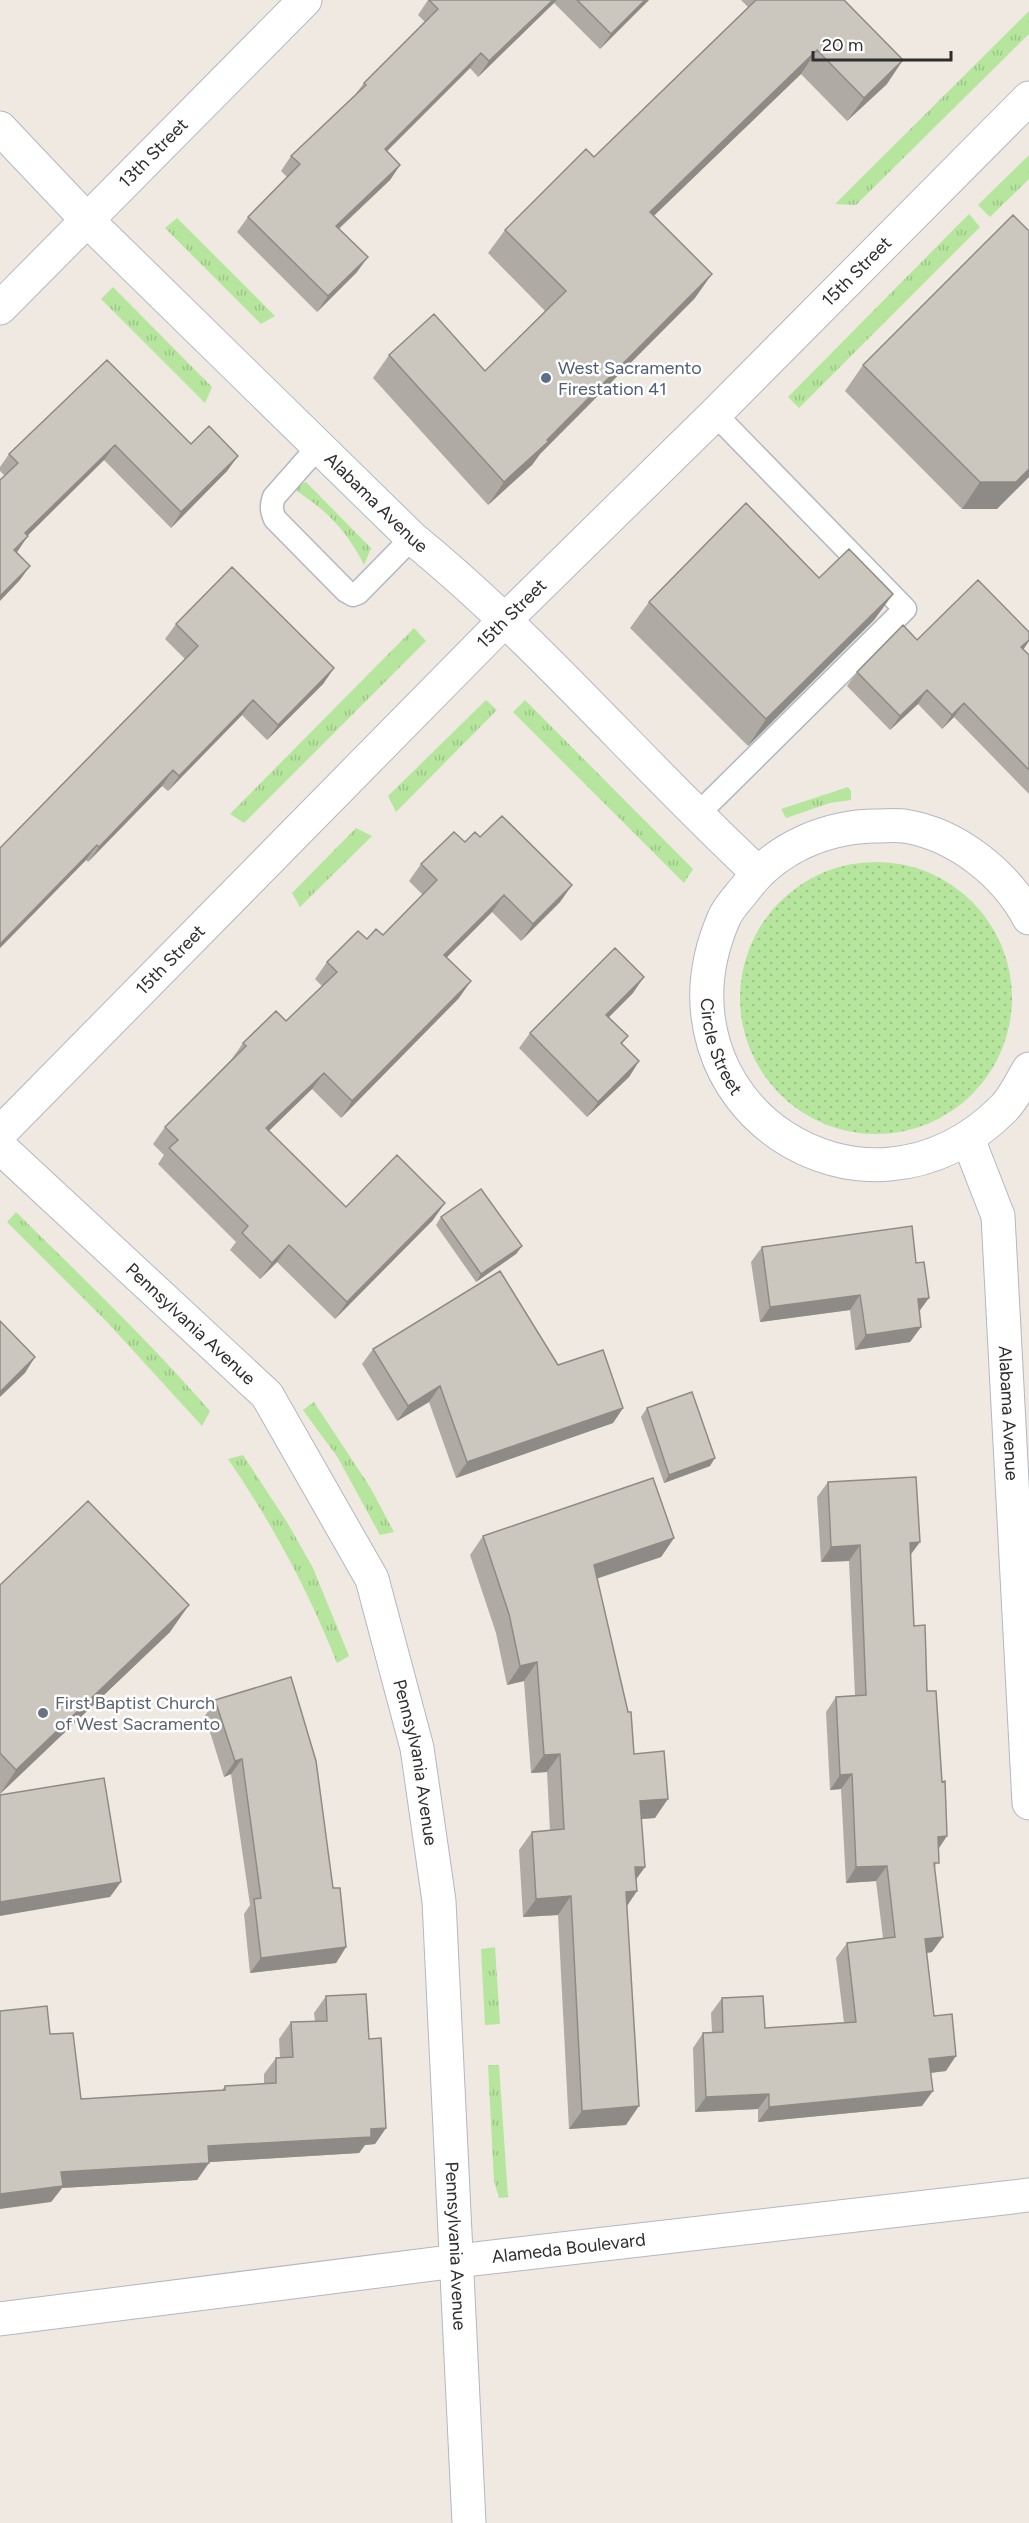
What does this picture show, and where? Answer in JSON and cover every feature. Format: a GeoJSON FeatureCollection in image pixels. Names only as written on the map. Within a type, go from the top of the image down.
{"type":"FeatureCollection","features":[{"type":"Feature","properties":{"kind":"street","name":"13th Street"},"geometry":{"type":"LineString","coordinates":[[0,308],[305,0]]}},
{"type":"Feature","properties":{"kind":"street","name":"15th Street"},"geometry":{"type":"LineString","coordinates":[[0,1133],[504,621],[716,414],[1029,98]]}},
{"type":"Feature","properties":{"kind":"street","name":"Alabama Avenue"},"geometry":{"type":"LineString","coordinates":[[0,128],[88,221],[318,447],[412,538],[447,567],[504,621],[697,816],[758,872]]}},
{"type":"Feature","properties":{"kind":"street","name":"Circle Street"},"geometry":{"type":"LineString","coordinates":[[1029,918],[997,874],[955,843],[904,826],[851,826],[801,842],[758,872],[724,916],[707,970],[708,1026],[726,1078],[761,1122],[807,1152],[861,1166],[917,1161],[968,1139],[1006,1106],[1029,1069]]}},
{"type":"Feature","properties":{"kind":"street","name":"Alabama Avenue"},"geometry":{"type":"LineString","coordinates":[[968,1139],[998,1216],[1029,1803]]}},
{"type":"Feature","properties":{"kind":"street","name":"Pennsylvania Avenue"},"geometry":{"type":"LineString","coordinates":[[0,1147],[267,1395],[372,1579],[417,1748],[439,1901],[470,2523]]}},
{"type":"Feature","properties":{"kind":"street","name":"Alameda Boulevard"},"geometry":{"type":"LineString","coordinates":[[0,2319],[457,2261],[1029,2195]]}},
{"type":"Feature","properties":{"kind":"lane"},"geometry":{"type":"LineString","coordinates":[[697,816],[905,609],[716,414]]}},
{"type":"Feature","properties":{"kind":"lane"},"geometry":{"type":"LineString","coordinates":[[318,447],[274,497],[271,506],[272,513],[275,519],[346,591],[353,596],[358,593],[412,538]]}},
{"type":"Feature","properties":{"kind":"green space"},"geometry":{"type":"Polygon","coordinates":[[[1029,11],[1029,34],[856,205],[835,204],[1029,11]]]}},
{"type":"Feature","properties":{"kind":"green space"},"geometry":{"type":"Polygon","coordinates":[[[1029,155],[1029,179],[990,217],[978,205],[1029,155]]]}},
{"type":"Feature","properties":{"kind":"green space"},"geometry":{"type":"Polygon","coordinates":[[[969,214],[980,227],[799,408],[788,397],[969,214]]]}},
{"type":"Feature","properties":{"kind":"green space"},"geometry":{"type":"Polygon","coordinates":[[[177,218],[275,316],[261,324],[165,228],[177,218]]]}},
{"type":"Feature","properties":{"kind":"green space"},"geometry":{"type":"Polygon","coordinates":[[[113,287],[212,387],[205,403],[101,299],[113,287]]]}},
{"type":"Feature","properties":{"kind":"green space"},"geometry":{"type":"Polygon","coordinates":[[[306,482],[371,548],[364,565],[350,541],[334,521],[292,488],[306,482]]]}},
{"type":"Feature","properties":{"kind":"green space"},"geometry":{"type":"Polygon","coordinates":[[[414,628],[426,641],[244,823],[230,814],[414,628]]]}},
{"type":"Feature","properties":{"kind":"green space"},"geometry":{"type":"Polygon","coordinates":[[[486,700],[497,710],[396,812],[388,796],[486,700]]]}},
{"type":"Feature","properties":{"kind":"green space"},"geometry":{"type":"Polygon","coordinates":[[[525,700],[693,869],[684,883],[513,712],[525,700]]]}},
{"type":"Feature","properties":{"kind":"green space"},"geometry":{"type":"Polygon","coordinates":[[[848,787],[851,791],[851,800],[830,803],[786,818],[781,809],[848,787]]]}},
{"type":"Feature","properties":{"kind":"green space"},"geometry":{"type":"Polygon","coordinates":[[[356,828],[372,836],[300,907],[292,893],[356,828]]]}},
{"type":"Feature","properties":{"kind":"green space"},"geometry":{"type":"Polygon","coordinates":[[[863,862],[889,862],[928,872],[952,885],[972,902],[989,922],[1002,946],[1010,971],[1012,998],[1010,1025],[1002,1050],[989,1074],[972,1094],[952,1111],[928,1124],[903,1132],[863,1134],[836,1128],[812,1118],[790,1103],[771,1084],[756,1062],[746,1038],[740,1011],[740,985],[746,958],[756,934],[771,912],[790,893],[812,878],[836,868],[863,862]]]}},
{"type":"Feature","properties":{"kind":"green space"},"geometry":{"type":"Polygon","coordinates":[[[16,1212],[139,1334],[210,1411],[202,1426],[108,1323],[7,1222],[16,1212]]]}},
{"type":"Feature","properties":{"kind":"green space"},"geometry":{"type":"Polygon","coordinates":[[[314,1402],[370,1487],[394,1532],[380,1535],[338,1458],[303,1410],[314,1402]]]}},
{"type":"Feature","properties":{"kind":"green space"},"geometry":{"type":"Polygon","coordinates":[[[243,1455],[287,1522],[313,1568],[349,1656],[337,1663],[314,1609],[288,1558],[260,1508],[228,1459],[243,1455]]]}},
{"type":"Feature","properties":{"kind":"green space"},"geometry":{"type":"Polygon","coordinates":[[[495,1947],[500,2024],[485,2025],[481,1949],[495,1947]]]}},
{"type":"Feature","properties":{"kind":"green space"},"geometry":{"type":"Polygon","coordinates":[[[488,2065],[499,2065],[508,2197],[499,2198],[494,2181],[488,2065]]]}},
{"type":"Feature","properties":{"kind":"building"},"geometry":{"type":"Polygon","coordinates":[[[429,0],[553,0],[489,61],[481,53],[385,149],[400,165],[336,226],[368,257],[328,296],[248,217],[300,164],[291,156],[366,85],[364,83],[438,9],[429,0]]]}},
{"type":"Feature","properties":{"kind":"building"},"geometry":{"type":"Polygon","coordinates":[[[577,0],[645,0],[611,34],[577,0]]]}},
{"type":"Feature","properties":{"kind":"building"},"geometry":{"type":"Polygon","coordinates":[[[756,0],[844,0],[903,60],[864,98],[817,50],[650,212],[712,274],[547,440],[549,441],[504,482],[389,355],[434,314],[485,371],[566,291],[505,230],[586,149],[594,157],[756,0]]]}},
{"type":"Feature","properties":{"kind":"building"},"geometry":{"type":"Polygon","coordinates":[[[1013,215],[1029,231],[1029,469],[1016,482],[980,482],[863,365],[1013,215]]]}},
{"type":"Feature","properties":{"kind":"building"},"geometry":{"type":"Polygon","coordinates":[[[107,360],[191,444],[209,426],[238,456],[181,512],[115,445],[25,533],[28,536],[14,550],[30,566],[0,596],[0,480],[18,463],[9,454],[107,360]]]}},
{"type":"Feature","properties":{"kind":"building"},"geometry":{"type":"Polygon","coordinates":[[[746,503],[819,578],[849,549],[893,594],[766,719],[649,602],[746,503]]]}},
{"type":"Feature","properties":{"kind":"building"},"geometry":{"type":"Polygon","coordinates":[[[232,567],[334,668],[278,725],[253,700],[179,776],[173,770],[99,847],[97,845],[0,944],[0,848],[198,646],[176,624],[232,567]]]}},
{"type":"Feature","properties":{"kind":"building"},"geometry":{"type":"Polygon","coordinates":[[[978,580],[1029,632],[1029,640],[1021,647],[1029,655],[1029,770],[964,703],[952,715],[927,690],[900,716],[857,672],[903,625],[917,640],[978,580]]]}},
{"type":"Feature","properties":{"kind":"building"},"geometry":{"type":"Polygon","coordinates":[[[502,816],[572,885],[533,924],[504,895],[444,955],[471,981],[352,1101],[324,1073],[266,1128],[346,1207],[397,1155],[445,1203],[347,1302],[289,1245],[272,1263],[242,1233],[248,1226],[169,1148],[178,1140],[165,1127],[246,1046],[243,1043],[276,1011],[286,1021],[337,972],[327,962],[358,931],[367,939],[376,929],[383,935],[437,880],[421,864],[454,832],[465,842],[475,832],[480,837],[502,816]]]}},
{"type":"Feature","properties":{"kind":"building"},"geometry":{"type":"Polygon","coordinates":[[[615,948],[644,977],[606,1015],[628,1036],[621,1043],[639,1061],[598,1102],[530,1033],[615,948]]]}},
{"type":"Feature","properties":{"kind":"building"},"geometry":{"type":"Polygon","coordinates":[[[481,1189],[522,1246],[481,1274],[441,1217],[481,1189]]]}},
{"type":"Feature","properties":{"kind":"building"},"geometry":{"type":"Polygon","coordinates":[[[912,1226],[916,1263],[924,1262],[929,1298],[918,1299],[921,1327],[866,1335],[860,1295],[770,1307],[762,1247],[912,1226]]]}},
{"type":"Feature","properties":{"kind":"building"},"geometry":{"type":"Polygon","coordinates":[[[500,1271],[558,1365],[603,1350],[623,1408],[467,1462],[440,1386],[408,1406],[373,1349],[500,1271]]]}},
{"type":"Feature","properties":{"kind":"building"},"geometry":{"type":"Polygon","coordinates":[[[0,1321],[35,1357],[0,1392],[0,1321]]]}},
{"type":"Feature","properties":{"kind":"building"},"geometry":{"type":"Polygon","coordinates":[[[692,1392],[715,1458],[669,1475],[647,1408],[692,1392]]]}},
{"type":"Feature","properties":{"kind":"building"},"geometry":{"type":"Polygon","coordinates":[[[916,1477],[920,1542],[910,1543],[914,1626],[925,1625],[927,1691],[936,1691],[942,1782],[945,1781],[947,1836],[938,1837],[939,1863],[934,1863],[943,1937],[925,1939],[934,2016],[952,2014],[956,2056],[929,2059],[933,2091],[769,2107],[769,2094],[706,2097],[703,2033],[723,2032],[722,1998],[763,1996],[765,2028],[856,2022],[847,1943],[895,1937],[887,1866],[856,1867],[852,1774],[840,1775],[836,1697],[866,1695],[860,1545],[831,1547],[828,1482],[916,1477]]]}},
{"type":"Feature","properties":{"kind":"building"},"geometry":{"type":"Polygon","coordinates":[[[653,1478],[674,1538],[594,1565],[628,1712],[631,1712],[634,1754],[664,1751],[668,1799],[640,1801],[645,1867],[635,1867],[637,1891],[626,1892],[639,2106],[582,2111],[571,1896],[536,1899],[532,1832],[564,1829],[560,1754],[544,1755],[537,1662],[520,1666],[509,1614],[483,1536],[653,1478]]]}},
{"type":"Feature","properties":{"kind":"building","name":"First Baptist Church of West Sacramento"},"geometry":{"type":"Polygon","coordinates":[[[88,1501],[189,1605],[16,1770],[0,1753],[0,1585],[88,1501]]]}},
{"type":"Feature","properties":{"kind":"building"},"geometry":{"type":"Polygon","coordinates":[[[291,1677],[316,1761],[333,1888],[340,1888],[346,1947],[261,1958],[254,1899],[261,1898],[242,1759],[235,1761],[215,1700],[291,1677]]]}},
{"type":"Feature","properties":{"kind":"building"},"geometry":{"type":"Polygon","coordinates":[[[104,1778],[121,1882],[0,1902],[0,1795],[104,1778]]]}},
{"type":"Feature","properties":{"kind":"building"},"geometry":{"type":"Polygon","coordinates":[[[366,1994],[369,2039],[381,2038],[386,2128],[371,2129],[371,2137],[208,2146],[209,2163],[61,2172],[63,2186],[0,2194],[0,2011],[47,2006],[50,2034],[73,2033],[81,2099],[225,2090],[225,2086],[276,2083],[276,2058],[293,2057],[291,2022],[327,2021],[326,1996],[366,1994]]]}},
{"type":"Feature","properties":{"kind":"place","name":"West Sacramento Firestation 41"},"geometry":{"type":"Point","coordinates":[546,378]}},
{"type":"Feature","properties":{"kind":"place","name":"First Baptist Church of West Sacramento"},"geometry":{"type":"Point","coordinates":[43,1713]}}]}
